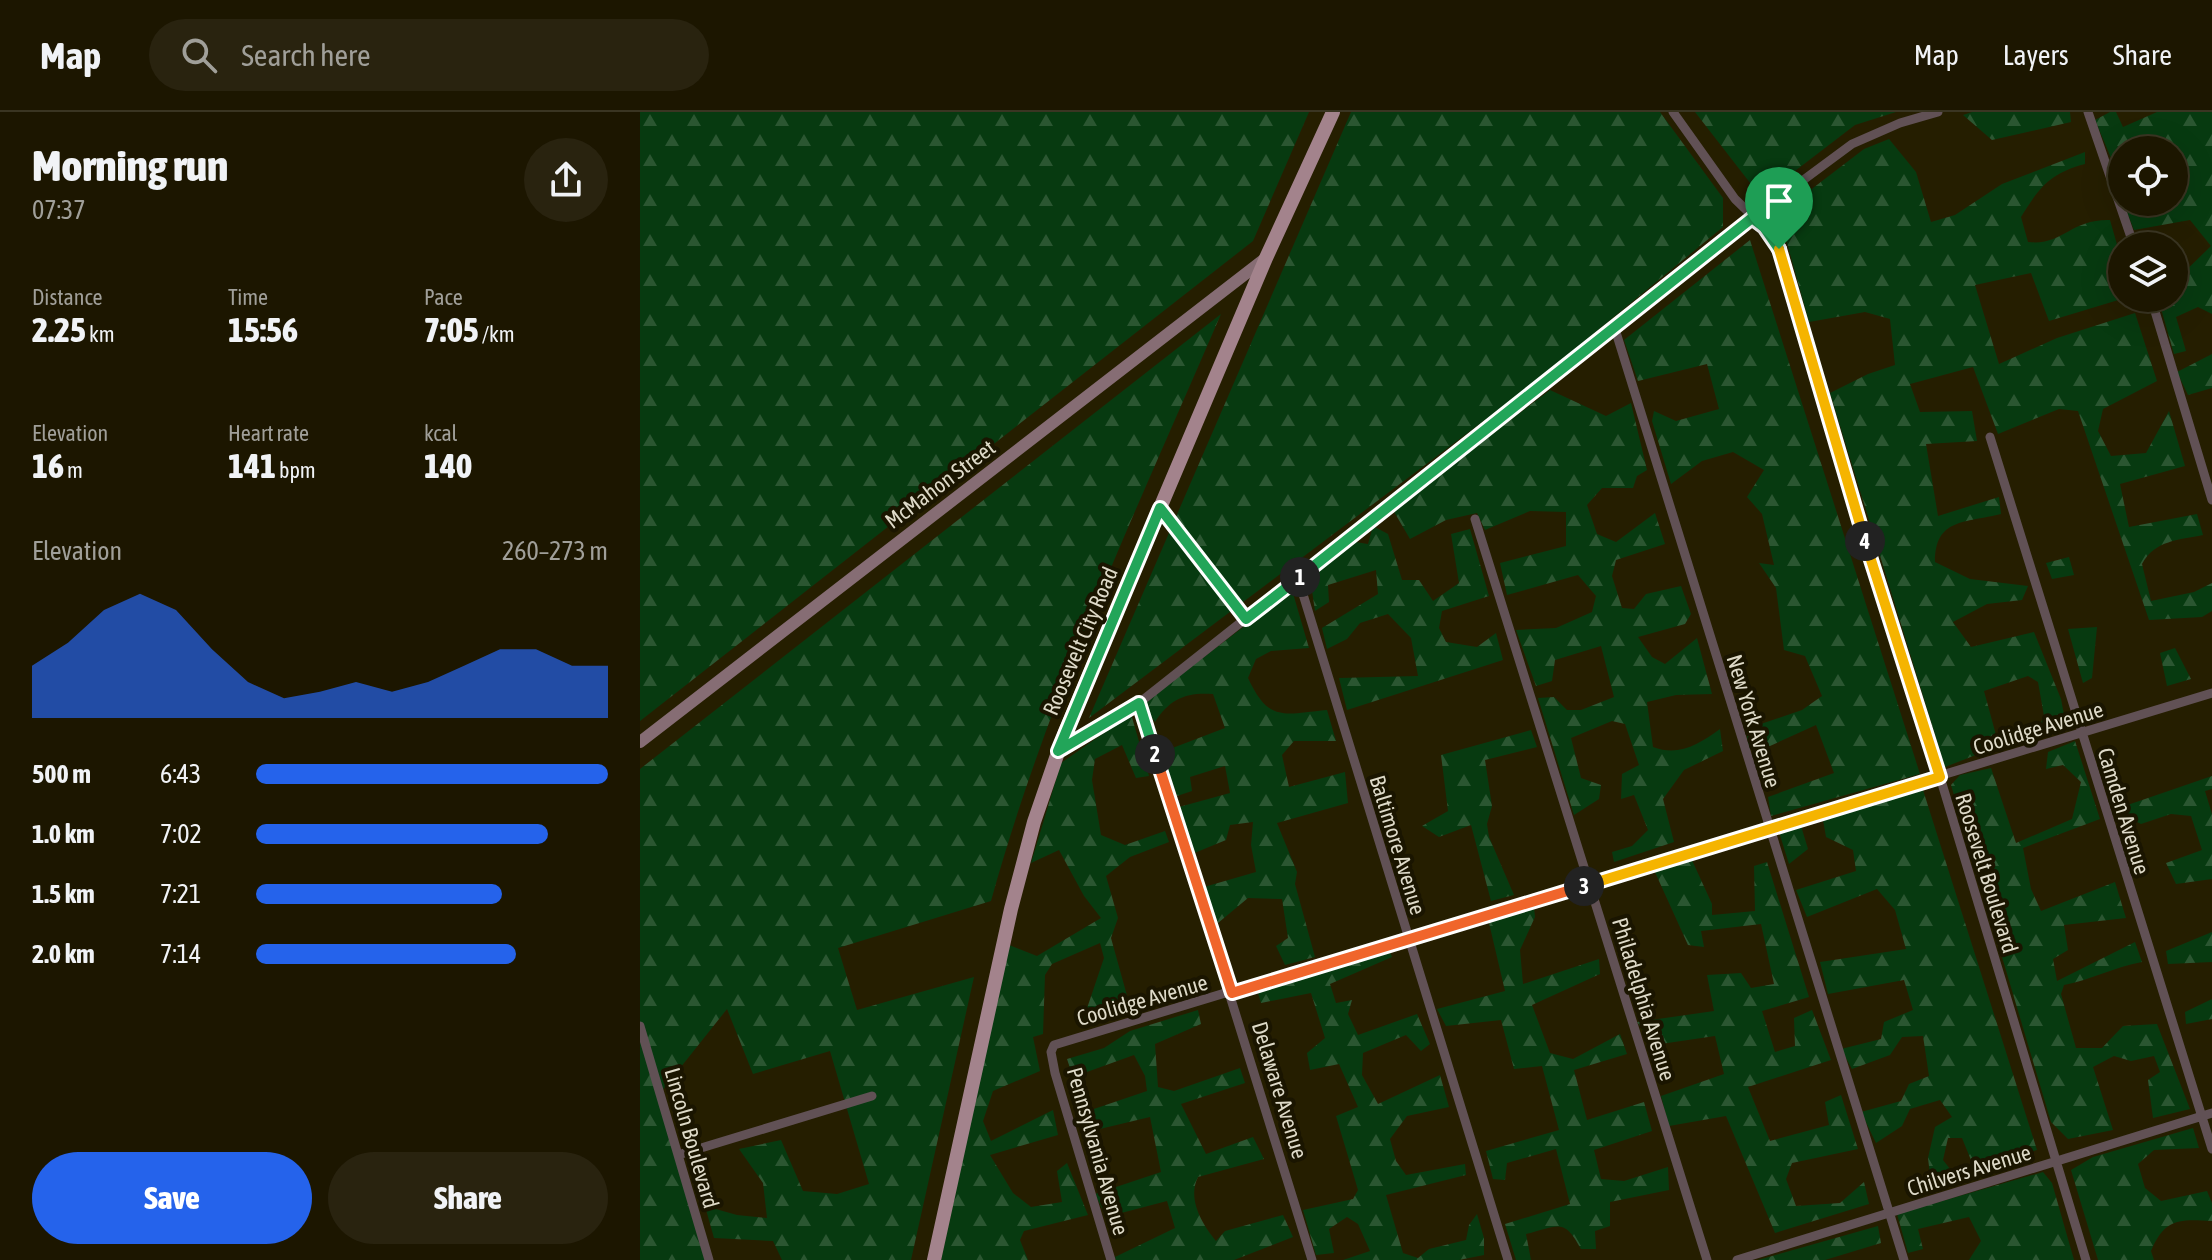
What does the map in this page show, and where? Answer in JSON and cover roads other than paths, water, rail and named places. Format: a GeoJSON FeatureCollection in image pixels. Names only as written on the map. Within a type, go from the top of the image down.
{"type":"FeatureCollection","features":[{"type":"Feature","properties":{"kind":"main road","name":"Roosevelt City Road"},"geometry":{"type":"LineString","coordinates":[[934,1260],[1011,909],[1034,822],[1058,751],[1266,258],[1333,112]]}},
{"type":"Feature","properties":{"kind":"street","name":"Roosevelt Boulevard"},"geometry":{"type":"LineString","coordinates":[[1673,112],[1779,249],[1827,423],[1940,777],[2086,1260]]}},
{"type":"Feature","properties":{"kind":"street"},"geometry":{"type":"LineString","coordinates":[[1058,751],[1139,703],[1752,218],[1852,144],[1900,123],[1938,112]]}},
{"type":"Feature","properties":{"kind":"street"},"geometry":{"type":"LineString","coordinates":[[2088,112],[2129,232]]}},
{"type":"Feature","properties":{"kind":"street","name":"McMahon Street"},"geometry":{"type":"LineString","coordinates":[[640,742],[1266,258]]}},
{"type":"Feature","properties":{"kind":"street"},"geometry":{"type":"LineString","coordinates":[[2155,312],[2212,500]]}},
{"type":"Feature","properties":{"kind":"street","name":"New York Avenue"},"geometry":{"type":"LineString","coordinates":[[1615,329],[1904,1260]]}},
{"type":"Feature","properties":{"kind":"street","name":"Camden Avenue"},"geometry":{"type":"LineString","coordinates":[[1990,437],[2082,733],[2207,1115],[2212,1149]]}},
{"type":"Feature","properties":{"kind":"street"},"geometry":{"type":"LineString","coordinates":[[1160,508],[1246,619]]}},
{"type":"Feature","properties":{"kind":"street","name":"Philadelphia Avenue"},"geometry":{"type":"LineString","coordinates":[[1475,519],[1707,1260]]}},
{"type":"Feature","properties":{"kind":"street","name":"Baltimore Avenue"},"geometry":{"type":"LineString","coordinates":[[1298,578],[1508,1260]]}},
{"type":"Feature","properties":{"kind":"street","name":"Coolidge Avenue"},"geometry":{"type":"LineString","coordinates":[[1051,1052],[1054,1045],[1065,1041],[1409,940],[2212,693]]}},
{"type":"Feature","properties":{"kind":"street","name":"Delaware Avenue"},"geometry":{"type":"LineString","coordinates":[[1139,703],[1232,993],[1312,1260]]}},
{"type":"Feature","properties":{"kind":"street","name":"Lincoln Boulevard"},"geometry":{"type":"LineString","coordinates":[[640,1026],[709,1260]]}},
{"type":"Feature","properties":{"kind":"street","name":"Pennsylvania Avenue"},"geometry":{"type":"LineString","coordinates":[[1051,1052],[1111,1260]]}},
{"type":"Feature","properties":{"kind":"street"},"geometry":{"type":"LineString","coordinates":[[678,1155],[872,1096]]}},
{"type":"Feature","properties":{"kind":"street","name":"Chilvers Avenue"},"geometry":{"type":"LineString","coordinates":[[1737,1260],[2207,1115]]}}]}
